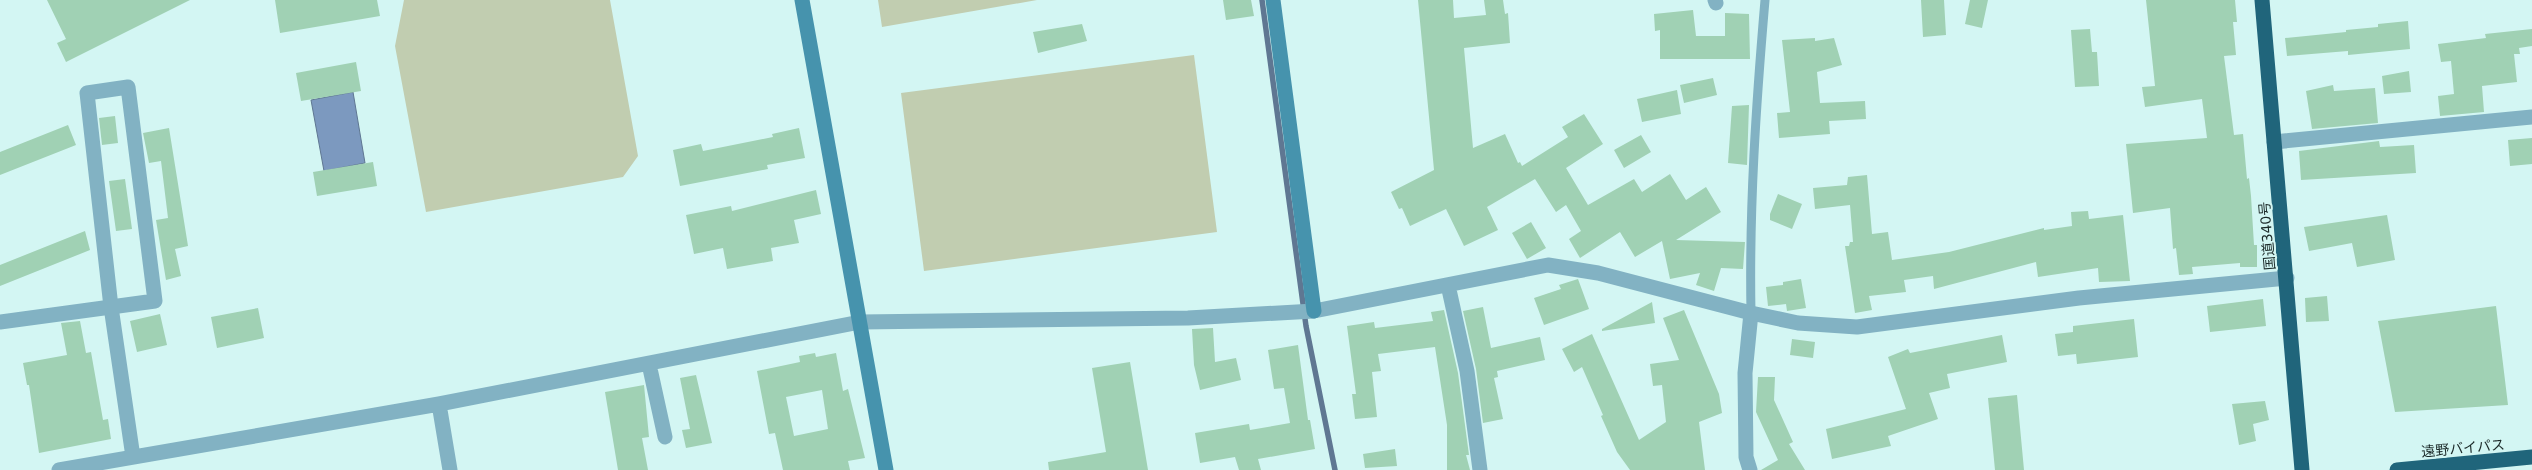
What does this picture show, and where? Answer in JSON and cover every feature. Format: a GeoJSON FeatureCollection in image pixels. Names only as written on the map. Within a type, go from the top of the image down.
{"type":"FeatureCollection","features":[{"type":"Feature","properties":{"kind":"highway","name":"国道340号"},"geometry":{"type":"LineString","coordinates":[[2262,0],[2302,470]]}},
{"type":"Feature","properties":{"kind":"highway","name":"遠野バイパス"},"geometry":{"type":"LineString","coordinates":[[2398,470],[2532,457]]}},
{"type":"Feature","properties":{"kind":"street"},"geometry":{"type":"LineString","coordinates":[[802,0],[886,470]]}},
{"type":"Feature","properties":{"kind":"street"},"geometry":{"type":"LineString","coordinates":[[1273,0],[1314,311]]}},
{"type":"Feature","properties":{"kind":"street"},"geometry":{"type":"LineString","coordinates":[[0,322],[111,307],[155,301],[128,87],[88,93],[111,307],[133,457]]}},
{"type":"Feature","properties":{"kind":"street"},"geometry":{"type":"LineString","coordinates":[[2274,142],[2532,117]]}},
{"type":"Feature","properties":{"kind":"street"},"geometry":{"type":"LineString","coordinates":[[59,470],[439,404],[860,322],[1188,318],[1314,311],[1548,265],[1598,274],[1798,323],[1856,327],[2079,298],[2287,278]]}},
{"type":"Feature","properties":{"kind":"street"},"geometry":{"type":"LineString","coordinates":[[1448,285],[1467,371],[1480,470]]}},
{"type":"Feature","properties":{"kind":"street"},"geometry":{"type":"LineString","coordinates":[[1750,470],[1746,457],[1745,373],[1751,313]]}},
{"type":"Feature","properties":{"kind":"street"},"geometry":{"type":"LineString","coordinates":[[649,364],[665,437]]}},
{"type":"Feature","properties":{"kind":"street"},"geometry":{"type":"LineString","coordinates":[[439,404],[450,470]]}},
{"type":"Feature","properties":{"kind":"lane"},"geometry":{"type":"LineString","coordinates":[[1751,313],[1750,232],[1753,153],[1765,0]]}},
{"type":"Feature","properties":{"kind":"green space"},"geometry":{"type":"Polygon","coordinates":[[[404,0],[610,0],[638,156],[623,177],[426,212],[395,46],[404,0]]]}},
{"type":"Feature","properties":{"kind":"green space"},"geometry":{"type":"Polygon","coordinates":[[[878,0],[1037,0],[882,27],[878,0]]]}},
{"type":"Feature","properties":{"kind":"green space"},"geometry":{"type":"Polygon","coordinates":[[[1194,55],[1217,232],[924,271],[901,93],[1194,55]]]}},
{"type":"Feature","properties":{"kind":"water"},"geometry":{"type":"Polygon","coordinates":[[[353,92],[365,163],[324,171],[311,100],[353,92]]]}},
{"type":"Feature","properties":{"kind":"building"},"geometry":{"type":"Polygon","coordinates":[[[47,0],[190,0],[66,62],[57,43],[66,39],[47,0]]]}},
{"type":"Feature","properties":{"kind":"building"},"geometry":{"type":"Polygon","coordinates":[[[275,0],[377,0],[380,16],[280,33],[275,0]]]}},
{"type":"Feature","properties":{"kind":"building"},"geometry":{"type":"Polygon","coordinates":[[[1223,0],[1251,0],[1254,16],[1226,20],[1223,0]]]}},
{"type":"Feature","properties":{"kind":"building"},"geometry":{"type":"Polygon","coordinates":[[[1418,0],[1453,0],[1454,18],[1486,15],[1484,0],[1503,0],[1505,14],[1508,13],[1510,43],[1464,48],[1473,148],[1505,134],[1518,163],[1520,162],[1522,166],[1568,137],[1562,127],[1584,114],[1603,144],[1566,168],[1588,205],[1634,179],[1642,192],[1670,174],[1686,200],[1706,187],[1721,212],[1676,240],[1745,242],[1743,269],[1721,268],[1714,291],[1696,285],[1700,273],[1670,279],[1662,241],[1635,257],[1620,232],[1580,258],[1569,239],[1581,231],[1566,205],[1556,212],[1535,179],[1487,207],[1498,230],[1464,246],[1446,209],[1410,226],[1402,208],[1399,209],[1391,192],[1434,170],[1418,0]]]}},
{"type":"Feature","properties":{"kind":"building"},"geometry":{"type":"Polygon","coordinates":[[[1921,0],[1944,0],[1946,35],[1923,37],[1921,0]]]}},
{"type":"Feature","properties":{"kind":"building"},"geometry":{"type":"Polygon","coordinates":[[[1970,0],[1988,0],[1982,28],[1965,24],[1970,0]]]}},
{"type":"Feature","properties":{"kind":"building"},"geometry":{"type":"Polygon","coordinates":[[[2146,0],[2235,0],[2237,22],[2233,22],[2236,55],[2224,56],[2234,135],[2243,134],[2247,179],[2249,178],[2251,196],[2254,245],[2257,245],[2257,267],[2240,267],[2240,263],[2192,267],[2193,274],[2179,275],[2176,248],[2173,249],[2170,208],[2133,213],[2126,144],[2207,138],[2202,99],[2145,107],[2142,87],[2155,86],[2146,0]]]}},
{"type":"Feature","properties":{"kind":"building"},"geometry":{"type":"Polygon","coordinates":[[[1693,10],[1696,36],[1725,36],[1725,13],[1749,14],[1750,59],[1660,59],[1660,30],[1655,31],[1654,14],[1693,10]]]}},
{"type":"Feature","properties":{"kind":"building"},"geometry":{"type":"Polygon","coordinates":[[[2408,21],[2410,49],[2348,55],[2348,51],[2287,56],[2285,38],[2346,32],[2346,30],[2378,27],[2378,24],[2408,21]]]}},
{"type":"Feature","properties":{"kind":"building"},"geometry":{"type":"Polygon","coordinates":[[[1082,24],[1087,41],[1038,53],[1033,32],[1082,24]]]}},
{"type":"Feature","properties":{"kind":"building"},"geometry":{"type":"Polygon","coordinates":[[[2090,29],[2092,52],[2097,52],[2099,86],[2075,87],[2071,30],[2090,29]]]}},
{"type":"Feature","properties":{"kind":"building"},"geometry":{"type":"Polygon","coordinates":[[[2532,29],[2532,46],[2519,48],[2520,54],[2514,54],[2517,82],[2482,86],[2484,112],[2440,116],[2438,96],[2454,94],[2451,61],[2441,62],[2438,44],[2486,38],[2485,34],[2532,29]]]}},
{"type":"Feature","properties":{"kind":"building"},"geometry":{"type":"Polygon","coordinates":[[[1815,38],[1815,41],[1834,38],[1842,65],[1817,72],[1820,103],[1865,101],[1866,119],[1829,121],[1830,134],[1779,138],[1777,113],[1790,112],[1782,40],[1815,38]]]}},
{"type":"Feature","properties":{"kind":"building"},"geometry":{"type":"Polygon","coordinates":[[[356,62],[361,91],[301,101],[296,73],[356,62]]]}},
{"type":"Feature","properties":{"kind":"building"},"geometry":{"type":"Polygon","coordinates":[[[2409,71],[2411,92],[2384,94],[2382,76],[2409,71]]]}},
{"type":"Feature","properties":{"kind":"building"},"geometry":{"type":"Polygon","coordinates":[[[1713,78],[1717,95],[1684,103],[1680,85],[1713,78]]]}},
{"type":"Feature","properties":{"kind":"building"},"geometry":{"type":"Polygon","coordinates":[[[2333,85],[2334,91],[2375,88],[2378,123],[2312,129],[2306,91],[2333,85]]]}},
{"type":"Feature","properties":{"kind":"building"},"geometry":{"type":"Polygon","coordinates":[[[1677,90],[1681,114],[1642,122],[1637,99],[1677,90]]]}},
{"type":"Feature","properties":{"kind":"building"},"geometry":{"type":"Polygon","coordinates":[[[1749,105],[1747,165],[1728,163],[1732,106],[1749,105]]]}},
{"type":"Feature","properties":{"kind":"building"},"geometry":{"type":"Polygon","coordinates":[[[115,116],[118,143],[102,145],[99,118],[115,116]]]}},
{"type":"Feature","properties":{"kind":"building"},"geometry":{"type":"Polygon","coordinates":[[[68,125],[76,145],[0,175],[0,152],[68,125]]]}},
{"type":"Feature","properties":{"kind":"building"},"geometry":{"type":"Polygon","coordinates":[[[169,128],[188,246],[175,249],[181,276],[166,280],[156,220],[168,218],[161,161],[149,163],[143,133],[169,128]]]}},
{"type":"Feature","properties":{"kind":"building"},"geometry":{"type":"Polygon","coordinates":[[[799,128],[805,158],[767,165],[768,169],[680,186],[673,150],[701,144],[703,151],[773,137],[772,134],[799,128]]]}},
{"type":"Feature","properties":{"kind":"building"},"geometry":{"type":"Polygon","coordinates":[[[1641,135],[1651,152],[1624,168],[1614,150],[1641,135]]]}},
{"type":"Feature","properties":{"kind":"building"},"geometry":{"type":"Polygon","coordinates":[[[2532,138],[2532,164],[2510,166],[2508,140],[2532,138]]]}},
{"type":"Feature","properties":{"kind":"building"},"geometry":{"type":"Polygon","coordinates":[[[2379,141],[2380,147],[2414,145],[2416,173],[2301,180],[2299,151],[2379,141]]]}},
{"type":"Feature","properties":{"kind":"building"},"geometry":{"type":"Polygon","coordinates":[[[373,162],[377,186],[317,196],[313,172],[373,162]]]}},
{"type":"Feature","properties":{"kind":"building"},"geometry":{"type":"Polygon","coordinates":[[[1867,175],[1872,234],[1888,232],[1892,260],[1949,252],[2044,228],[2044,230],[2072,226],[2071,212],[2088,211],[2089,219],[2123,215],[2130,281],[2099,282],[2098,268],[2038,277],[2036,262],[1934,289],[1933,276],[1904,280],[1906,292],[1869,296],[1872,310],[1855,313],[1845,246],[1849,246],[1850,242],[1853,242],[1850,205],[1815,209],[1813,188],[1847,185],[1848,177],[1867,175]]]}},
{"type":"Feature","properties":{"kind":"building"},"geometry":{"type":"Polygon","coordinates":[[[125,179],[132,229],[116,231],[109,181],[125,179]]]}},
{"type":"Feature","properties":{"kind":"building"},"geometry":{"type":"Polygon","coordinates":[[[816,190],[821,214],[794,220],[799,243],[771,248],[773,261],[727,269],[723,248],[694,254],[686,215],[731,206],[732,211],[816,190]]]}},
{"type":"Feature","properties":{"kind":"building"},"geometry":{"type":"Polygon","coordinates":[[[1778,194],[1802,204],[1792,229],[1770,220],[1770,214],[1778,194]]]}},
{"type":"Feature","properties":{"kind":"building"},"geometry":{"type":"Polygon","coordinates":[[[2387,215],[2395,260],[2357,267],[2352,243],[2309,251],[2304,227],[2387,215]]]}},
{"type":"Feature","properties":{"kind":"building"},"geometry":{"type":"Polygon","coordinates":[[[1531,222],[1546,248],[1527,259],[1512,233],[1531,222]]]}},
{"type":"Feature","properties":{"kind":"building"},"geometry":{"type":"Polygon","coordinates":[[[85,231],[90,250],[0,286],[0,265],[85,231]]]}},
{"type":"Feature","properties":{"kind":"building"},"geometry":{"type":"Polygon","coordinates":[[[1578,279],[1589,309],[1544,325],[1534,298],[1561,289],[1559,285],[1578,279]]]}},
{"type":"Feature","properties":{"kind":"building"},"geometry":{"type":"Polygon","coordinates":[[[1801,279],[1806,308],[1787,311],[1786,304],[1768,306],[1766,287],[1783,285],[1783,282],[1801,279]]]}},
{"type":"Feature","properties":{"kind":"building"},"geometry":{"type":"Polygon","coordinates":[[[2327,296],[2329,321],[2306,322],[2305,298],[2327,296]]]}},
{"type":"Feature","properties":{"kind":"building"},"geometry":{"type":"Polygon","coordinates":[[[2263,299],[2266,326],[2210,332],[2207,306],[2263,299]]]}},
{"type":"Feature","properties":{"kind":"building"},"geometry":{"type":"Polygon","coordinates":[[[1652,302],[1655,323],[1602,331],[1602,329],[1652,302]]]}},
{"type":"Feature","properties":{"kind":"building"},"geometry":{"type":"Polygon","coordinates":[[[2496,306],[2508,405],[2395,412],[2378,321],[2496,306]]]}},
{"type":"Feature","properties":{"kind":"building"},"geometry":{"type":"Polygon","coordinates":[[[1483,307],[1491,348],[1540,337],[1545,360],[1497,371],[1498,377],[1494,378],[1503,419],[1483,423],[1476,369],[1463,311],[1483,307]]]}},
{"type":"Feature","properties":{"kind":"building"},"geometry":{"type":"Polygon","coordinates":[[[258,308],[264,338],[217,348],[211,317],[258,308]]]}},
{"type":"Feature","properties":{"kind":"building"},"geometry":{"type":"Polygon","coordinates":[[[1444,310],[1458,373],[1469,455],[1466,455],[1470,470],[1447,470],[1447,425],[1435,347],[1378,354],[1381,371],[1372,372],[1377,417],[1355,419],[1352,394],[1356,394],[1347,326],[1374,322],[1375,328],[1433,321],[1431,312],[1444,310]]]}},
{"type":"Feature","properties":{"kind":"building"},"geometry":{"type":"Polygon","coordinates":[[[1684,310],[1719,394],[1722,413],[1699,422],[1705,470],[1630,470],[1617,452],[1582,367],[1574,372],[1562,349],[1592,334],[1639,440],[1666,422],[1662,385],[1653,386],[1650,364],[1679,360],[1663,318],[1684,310]]]}},
{"type":"Feature","properties":{"kind":"building"},"geometry":{"type":"Polygon","coordinates":[[[160,314],[167,345],[137,352],[130,321],[160,314]]]}},
{"type":"Feature","properties":{"kind":"building"},"geometry":{"type":"Polygon","coordinates":[[[2134,319],[2138,357],[2077,364],[2076,354],[2058,356],[2055,334],[2073,332],[2073,326],[2134,319]]]}},
{"type":"Feature","properties":{"kind":"building"},"geometry":{"type":"Polygon","coordinates":[[[80,321],[86,353],[91,352],[103,420],[108,419],[111,439],[39,453],[29,385],[27,385],[23,363],[67,355],[61,323],[80,321]]]}},
{"type":"Feature","properties":{"kind":"building"},"geometry":{"type":"Polygon","coordinates":[[[1213,328],[1215,362],[1236,358],[1241,380],[1200,390],[1194,365],[1192,329],[1213,328]]]}},
{"type":"Feature","properties":{"kind":"building"},"geometry":{"type":"Polygon","coordinates":[[[2002,335],[2007,362],[1947,374],[1950,388],[1929,393],[1938,419],[1888,436],[1891,446],[1832,459],[1826,429],[1906,409],[1888,357],[1908,349],[1910,353],[2002,335]]]}},
{"type":"Feature","properties":{"kind":"building"},"geometry":{"type":"Polygon","coordinates":[[[1792,339],[1815,342],[1813,358],[1790,355],[1792,339]]]}},
{"type":"Feature","properties":{"kind":"building"},"geometry":{"type":"Polygon","coordinates":[[[1298,345],[1308,420],[1310,420],[1315,449],[1258,459],[1261,470],[1239,470],[1235,457],[1200,463],[1195,433],[1249,424],[1250,430],[1290,423],[1284,388],[1274,389],[1268,350],[1298,345]]]}},
{"type":"Feature","properties":{"kind":"building"},"geometry":{"type":"Polygon","coordinates":[[[815,353],[816,357],[836,353],[843,391],[848,389],[865,458],[848,461],[850,470],[783,470],[775,433],[769,434],[757,371],[800,362],[799,356],[815,353]],[[822,390],[786,397],[794,436],[828,429],[822,390]]]}},
{"type":"Feature","properties":{"kind":"building"},"geometry":{"type":"Polygon","coordinates":[[[1130,362],[1148,470],[1049,470],[1048,462],[1106,452],[1092,368],[1130,362]]]}},
{"type":"Feature","properties":{"kind":"building"},"geometry":{"type":"Polygon","coordinates":[[[696,375],[712,443],[686,448],[682,430],[690,429],[680,378],[696,375]]]}},
{"type":"Feature","properties":{"kind":"building"},"geometry":{"type":"Polygon","coordinates":[[[1758,377],[1775,377],[1774,400],[1793,442],[1789,444],[1805,470],[1761,470],[1778,460],[1756,412],[1758,377]]]}},
{"type":"Feature","properties":{"kind":"building"},"geometry":{"type":"Polygon","coordinates":[[[644,385],[649,437],[642,438],[648,470],[618,470],[605,392],[644,385]]]}},
{"type":"Feature","properties":{"kind":"building"},"geometry":{"type":"Polygon","coordinates":[[[2017,395],[2024,470],[1995,470],[1988,398],[2017,395]]]}},
{"type":"Feature","properties":{"kind":"building"},"geometry":{"type":"Polygon","coordinates":[[[2265,401],[2269,420],[2253,424],[2256,441],[2239,445],[2232,404],[2265,401]]]}},
{"type":"Feature","properties":{"kind":"building"},"geometry":{"type":"Polygon","coordinates":[[[1395,449],[1397,466],[1365,468],[1363,454],[1395,449]]]}},
{"type":"Feature","properties":{"kind":"waterway"},"geometry":{"type":"LineString","coordinates":[[1262,0],[1306,326],[1335,470]]}}]}
